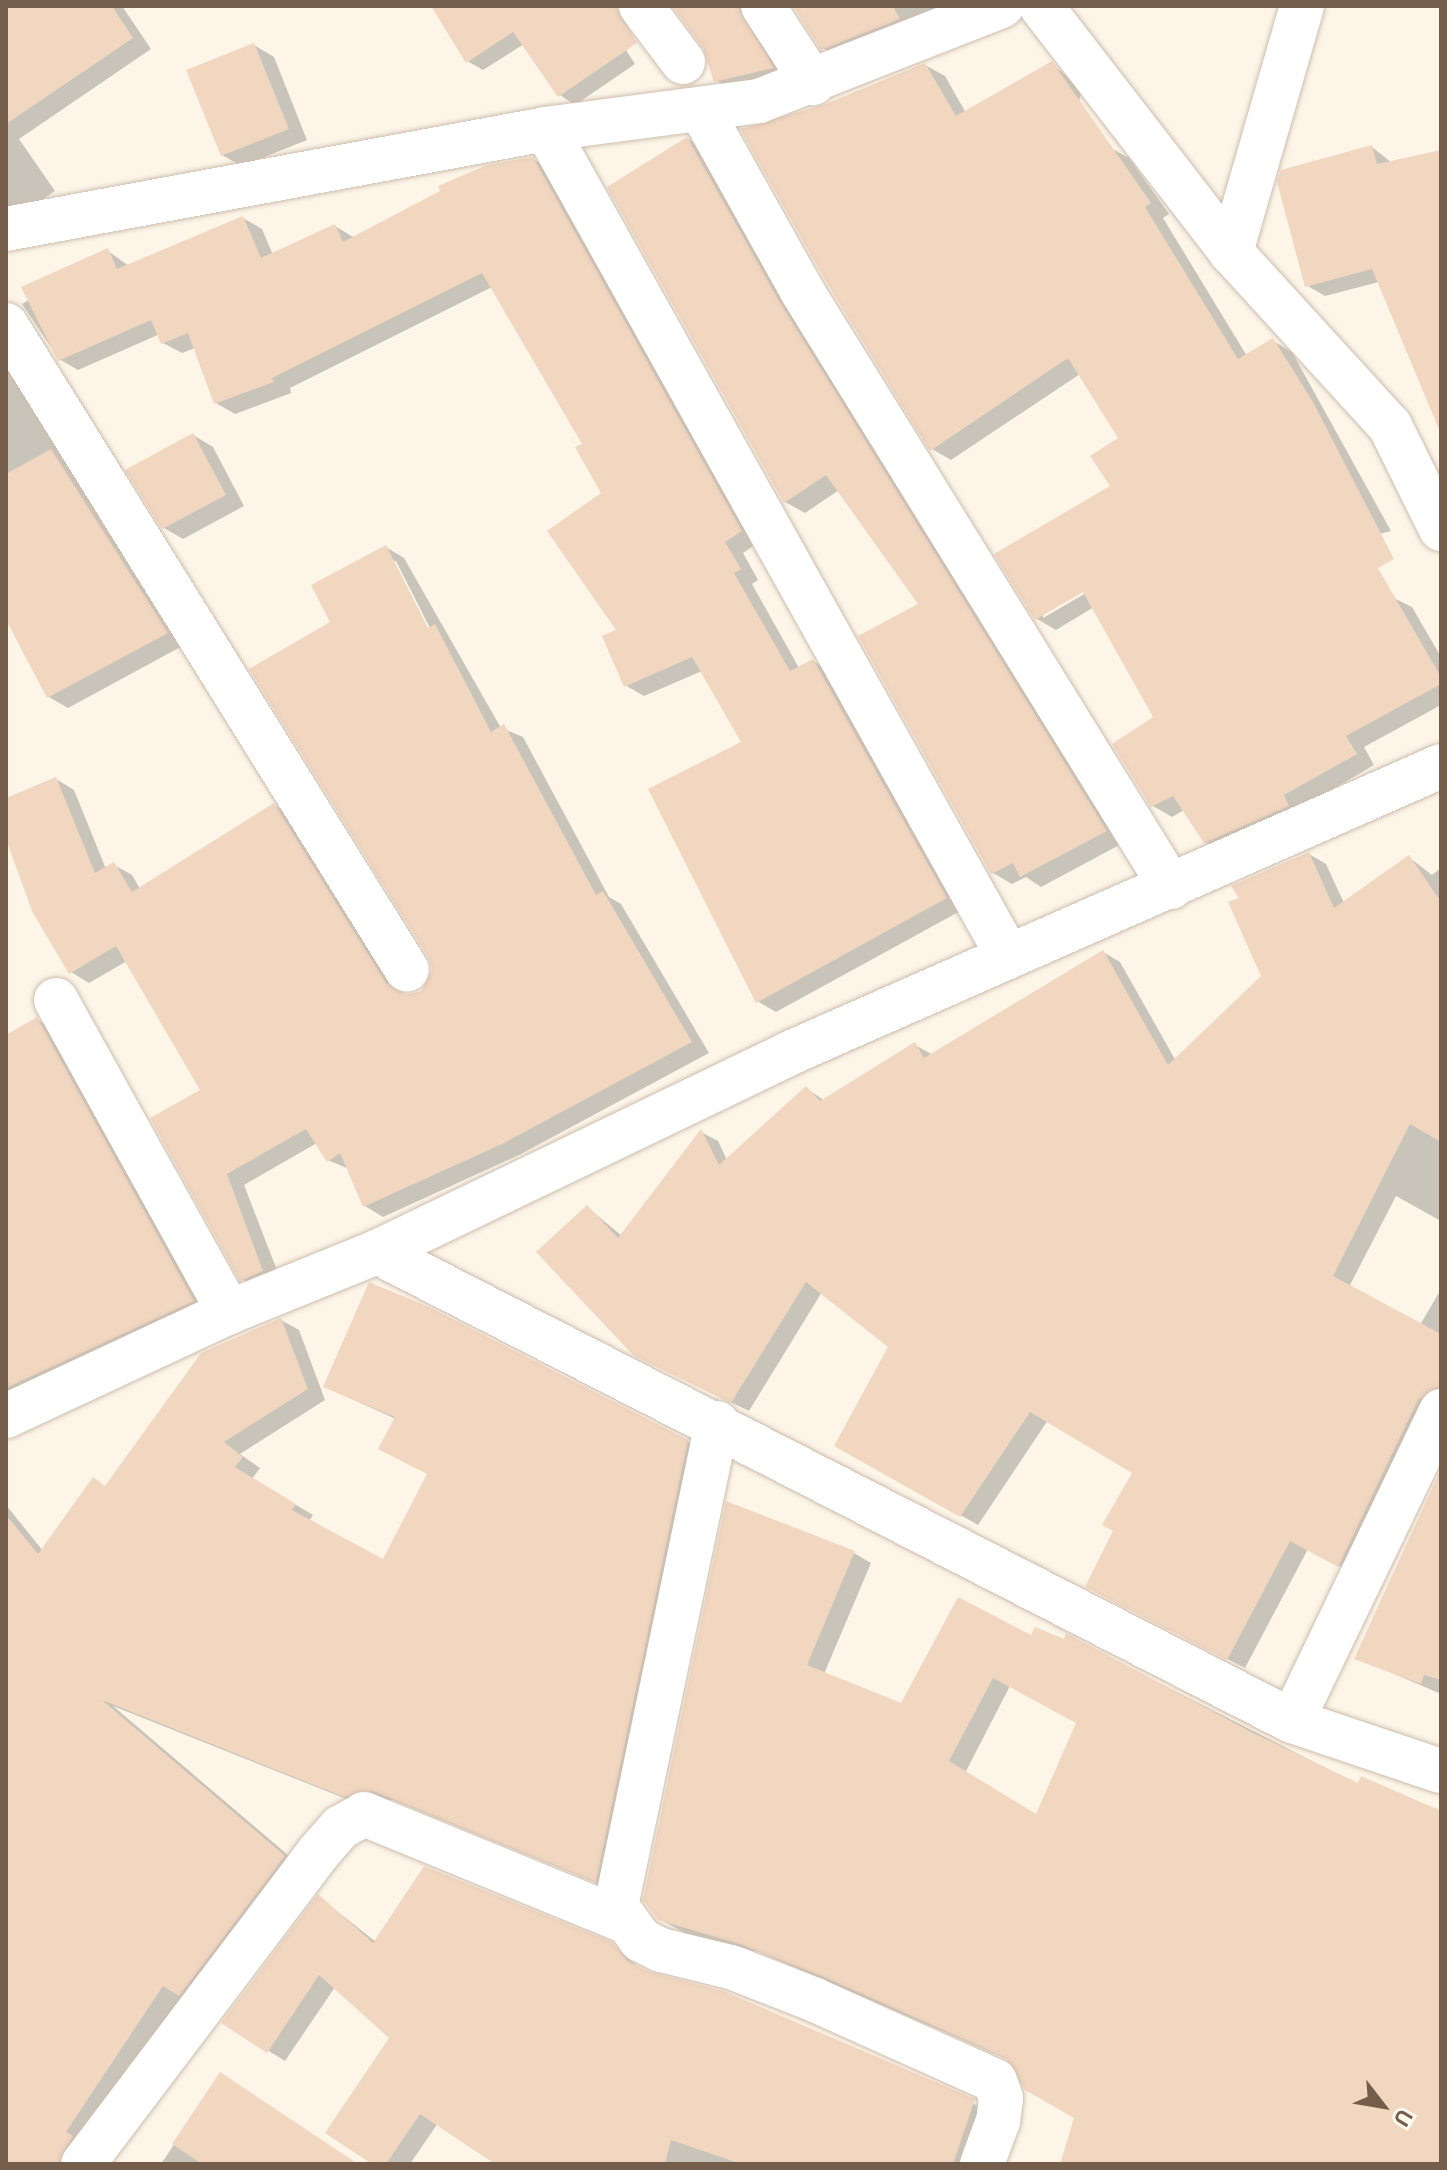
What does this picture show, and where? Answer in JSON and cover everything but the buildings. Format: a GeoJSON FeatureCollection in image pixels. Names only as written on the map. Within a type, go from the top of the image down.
{"type":"FeatureCollection","features":[{"type":"Feature","properties":{"kind":"street"},"geometry":{"type":"LineString","coordinates":[[641,6],[683,62]]}},
{"type":"Feature","properties":{"kind":"street"},"geometry":{"type":"LineString","coordinates":[[763,6],[813,83]]}},
{"type":"Feature","properties":{"kind":"street"},"geometry":{"type":"LineString","coordinates":[[6,229],[546,129],[759,101],[813,83],[1002,6]]}},
{"type":"Feature","properties":{"kind":"street"},"geometry":{"type":"LineString","coordinates":[[1041,6],[1231,252],[1390,426],[1441,529]]}},
{"type":"Feature","properties":{"kind":"street"},"geometry":{"type":"LineString","coordinates":[[1231,252],[1302,6]]}},
{"type":"Feature","properties":{"kind":"street"},"geometry":{"type":"LineString","coordinates":[[701,110],[802,291],[1171,887]]}},
{"type":"Feature","properties":{"kind":"street"},"geometry":{"type":"LineString","coordinates":[[546,129],[1008,956]]}},
{"type":"Feature","properties":{"kind":"street"},"geometry":{"type":"LineString","coordinates":[[6,325],[407,970]]}},
{"type":"Feature","properties":{"kind":"street"},"geometry":{"type":"LineString","coordinates":[[6,1416],[229,1312],[377,1252],[790,1053],[1441,766]]}},
{"type":"Feature","properties":{"kind":"street"},"geometry":{"type":"LineString","coordinates":[[56,1000],[229,1312]]}},
{"type":"Feature","properties":{"kind":"street"},"geometry":{"type":"LineString","coordinates":[[377,1252],[717,1423],[1292,1721],[1441,1771]]}},
{"type":"Feature","properties":{"kind":"street"},"geometry":{"type":"LineString","coordinates":[[1292,1721],[1441,1411]]}},
{"type":"Feature","properties":{"kind":"street"},"geometry":{"type":"LineString","coordinates":[[717,1423],[632,1811],[616,1906],[623,1920],[641,1940],[661,1950],[773,1983],[916,2042],[995,2081],[1001,2098],[998,2121],[982,2164]]}},
{"type":"Feature","properties":{"kind":"street"},"geometry":{"type":"LineString","coordinates":[[83,2164],[319,1852],[341,1827],[364,1814],[623,1920]]}}]}
